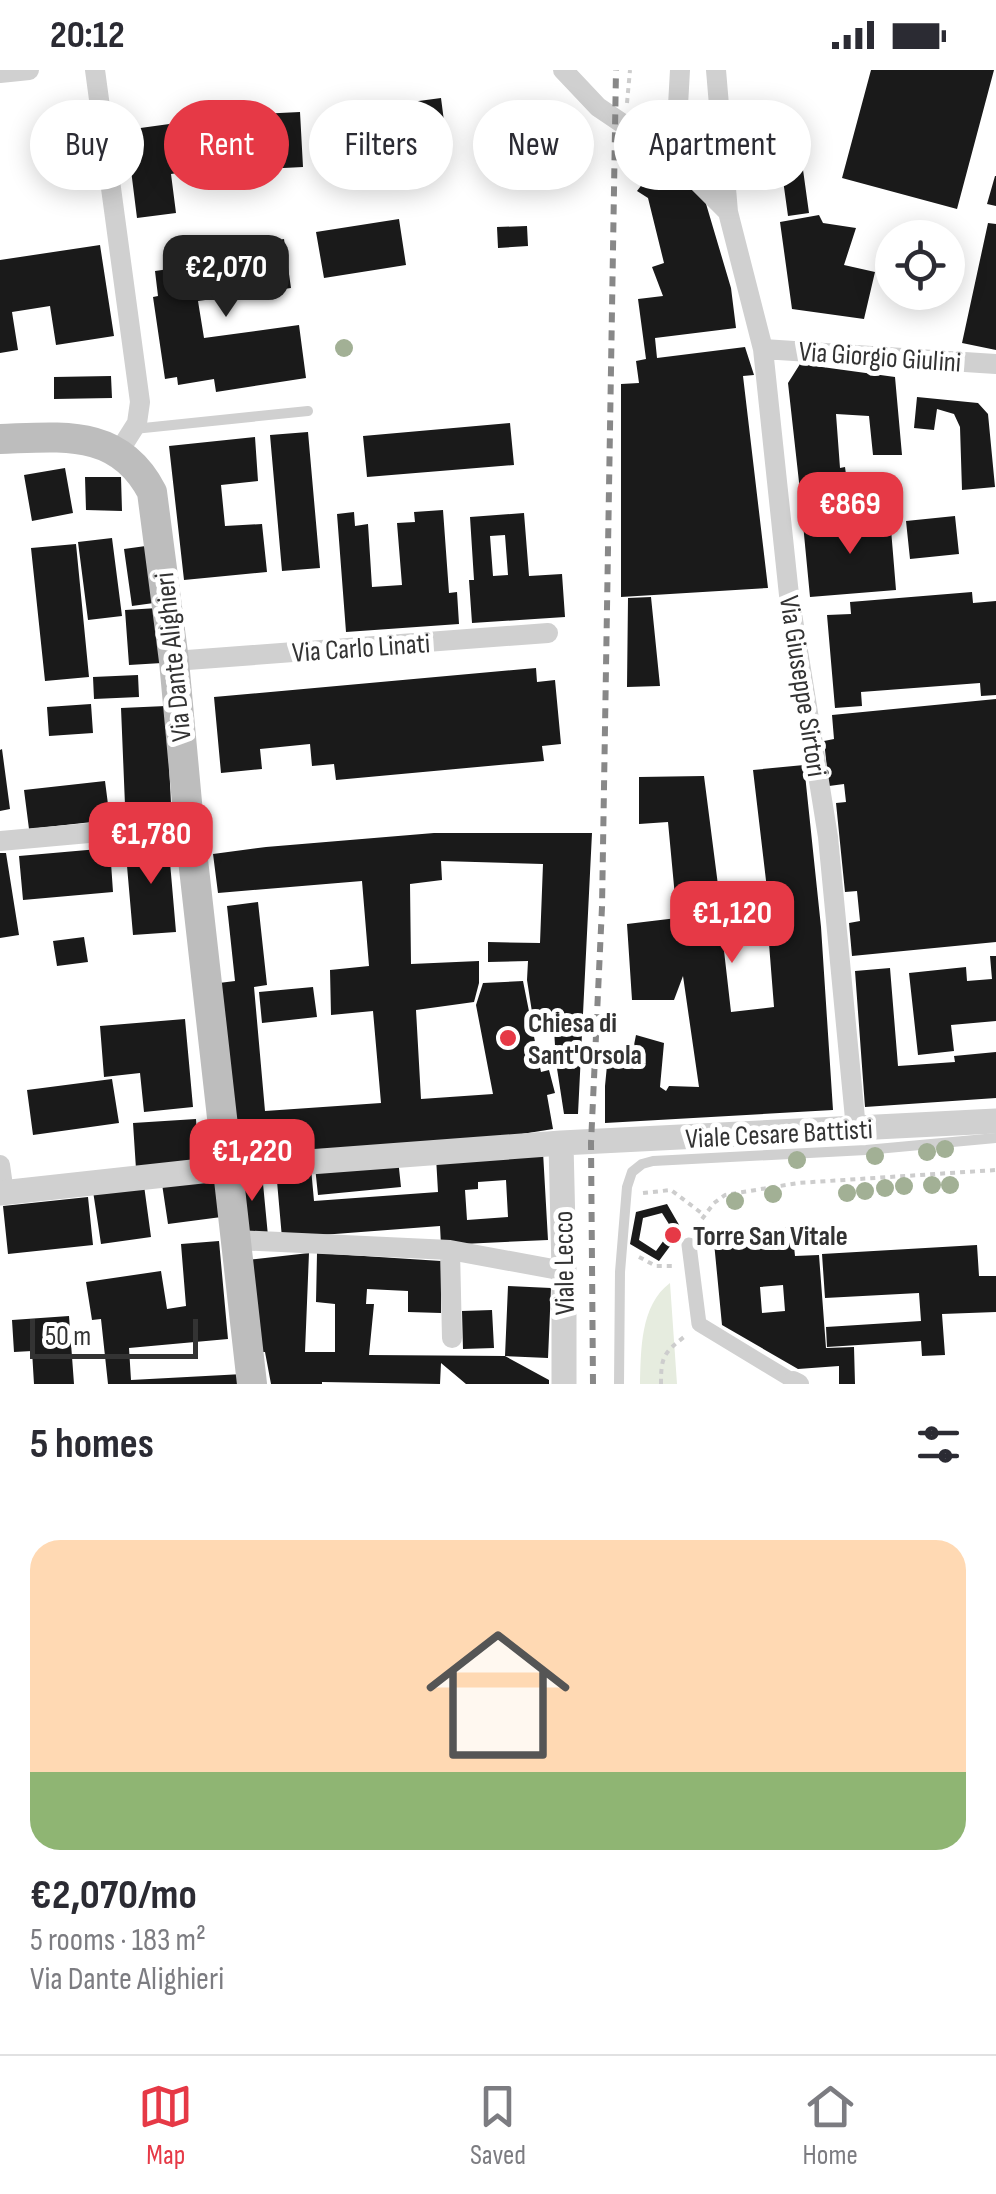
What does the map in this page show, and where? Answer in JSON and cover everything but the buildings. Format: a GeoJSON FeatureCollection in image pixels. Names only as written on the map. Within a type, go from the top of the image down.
{"type":"FeatureCollection","features":[{"type":"Feature","properties":{"kind":"main road"},"geometry":{"type":"LineString","coordinates":[[0,439],[66,437],[101,444],[126,441]]}},
{"type":"Feature","properties":{"kind":"main road","name":"Via Dante Alighieri"},"geometry":{"type":"LineString","coordinates":[[126,441],[134,464],[152,492],[174,661],[252,1384]]}},
{"type":"Feature","properties":{"kind":"street"},"geometry":{"type":"LineString","coordinates":[[0,73],[29,70]]}},
{"type":"Feature","properties":{"kind":"street"},"geometry":{"type":"LineString","coordinates":[[94,70],[140,402],[140,412],[126,441]]}},
{"type":"Feature","properties":{"kind":"street"},"geometry":{"type":"LineString","coordinates":[[563,70],[614,120]]}},
{"type":"Feature","properties":{"kind":"street"},"geometry":{"type":"LineString","coordinates":[[678,100],[680,70]]}},
{"type":"Feature","properties":{"kind":"street","name":"Via Giuseppe Sirtori"},"geometry":{"type":"LineString","coordinates":[[716,70],[728,212],[763,349],[789,595],[828,836],[856,1128]]}},
{"type":"Feature","properties":{"kind":"street"},"geometry":{"type":"LineString","coordinates":[[706,190],[728,212]]}},
{"type":"Feature","properties":{"kind":"street","name":"Via Giorgio Giulini"},"geometry":{"type":"LineString","coordinates":[[763,349],[996,364]]}},
{"type":"Feature","properties":{"kind":"street","name":"Via Carlo Linati"},"geometry":{"type":"LineString","coordinates":[[174,661],[548,633]]}},
{"type":"Feature","properties":{"kind":"street"},"geometry":{"type":"LineString","coordinates":[[0,842],[189,824]]}},
{"type":"Feature","properties":{"kind":"street","name":"Viale Cesare Battisti"},"geometry":{"type":"LineString","coordinates":[[2,1193],[229,1168],[561,1143],[996,1121]]}},
{"type":"Feature","properties":{"kind":"street","name":"Viale Lecco"},"geometry":{"type":"LineString","coordinates":[[561,1143],[564,1384]]}},
{"type":"Feature","properties":{"kind":"street"},"geometry":{"type":"LineString","coordinates":[[0,1164],[2,1193]]}},
{"type":"Feature","properties":{"kind":"street"},"geometry":{"type":"LineString","coordinates":[[236,1240],[450,1250],[564,1271]]}},
{"type":"Feature","properties":{"kind":"street"},"geometry":{"type":"LineString","coordinates":[[690,1246],[699,1324],[796,1383]]}},
{"type":"Feature","properties":{"kind":"street"},"geometry":{"type":"LineString","coordinates":[[450,1250],[452,1338]]}},
{"type":"Feature","properties":{"kind":"lane"},"geometry":{"type":"LineString","coordinates":[[126,441],[308,412]]}},
{"type":"Feature","properties":{"kind":"lane","name":"Viale Cesare Battisti"},"geometry":{"type":"LineString","coordinates":[[628,1187],[632,1172],[653,1160],[866,1150],[996,1138]]}},
{"type":"Feature","properties":{"kind":"lane"},"geometry":{"type":"LineString","coordinates":[[618,1384],[628,1187]]}},
{"type":"Feature","properties":{"kind":"path","name":"Viale Cesare Battisti"},"geometry":{"type":"LineString","coordinates":[[628,1187],[645,1194],[671,1190],[704,1216],[725,1196],[798,1182],[996,1170]]}},
{"type":"Feature","properties":{"kind":"path"},"geometry":{"type":"LineString","coordinates":[[622,1247],[656,1266],[692,1267]]}},
{"type":"Feature","properties":{"kind":"path"},"geometry":{"type":"LineString","coordinates":[[660,1384],[661,1361],[669,1348],[699,1324]]}},
{"type":"Feature","properties":{"kind":"shaded area"},"geometry":{"type":"Polygon","coordinates":[[[670,1283],[677,1384],[640,1384],[648,1316],[660,1292],[670,1283]]]}},
{"type":"Feature","properties":{"kind":"railway"},"geometry":{"type":"LineString","coordinates":[[593,1384],[591,1143],[602,907],[616,70]]}},
{"type":"Feature","properties":{"kind":"place","name":"Chiesa di Sant'Orsola"},"geometry":{"type":"Point","coordinates":[508,1038]}},
{"type":"Feature","properties":{"kind":"place","name":"Torre San Vitale"},"geometry":{"type":"Point","coordinates":[673,1235]}}]}
